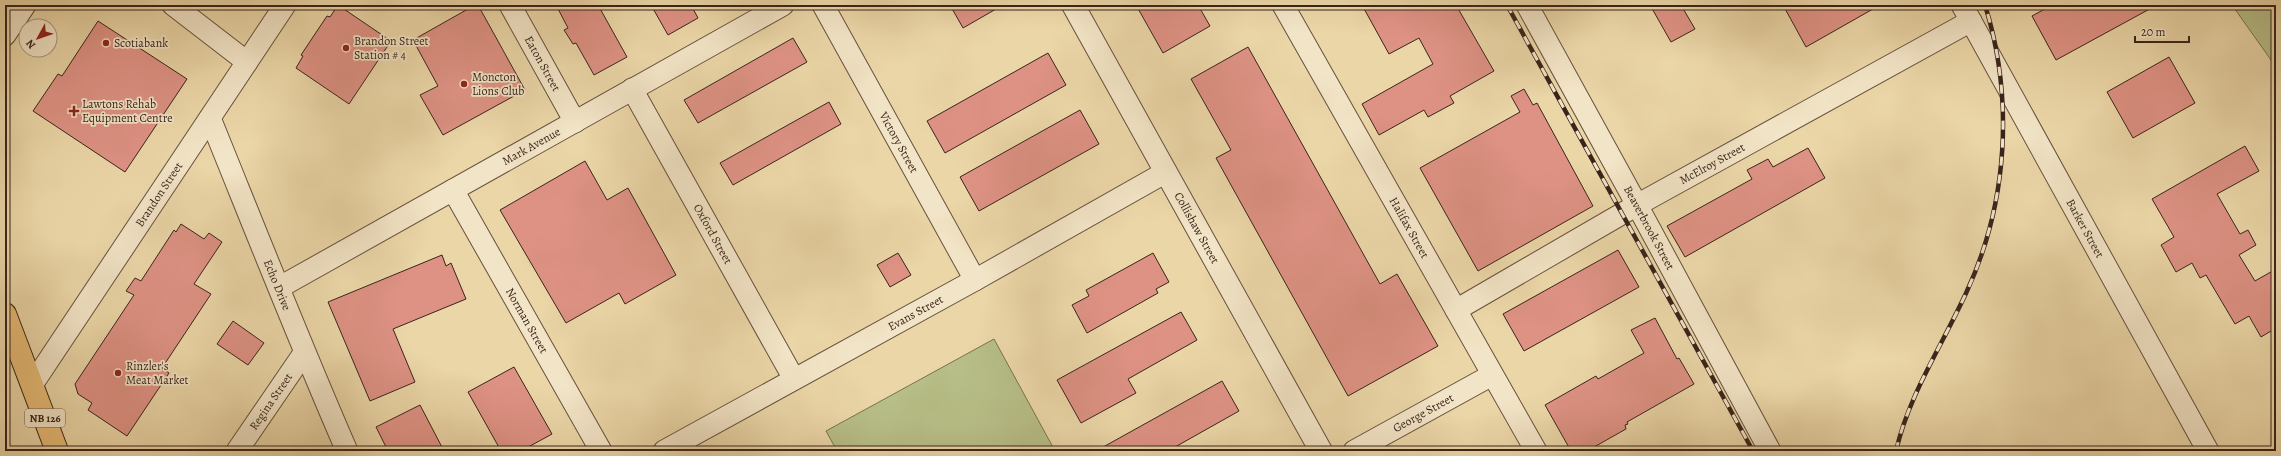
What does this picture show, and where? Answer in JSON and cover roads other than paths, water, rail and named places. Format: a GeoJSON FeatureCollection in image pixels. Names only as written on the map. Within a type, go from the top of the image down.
{"type":"FeatureCollection","features":[{"type":"Feature","properties":{"kind":"main road","name":"NB 126"},"geometry":{"type":"LineString","coordinates":[[5,314],[57,451]]}},
{"type":"Feature","properties":{"kind":"street"},"geometry":{"type":"LineString","coordinates":[[5,35],[25,5]]}},
{"type":"Feature","properties":{"kind":"street"},"geometry":{"type":"LineString","coordinates":[[173,5],[247,62]]}},
{"type":"Feature","properties":{"kind":"street","name":"Brandon Street"},"geometry":{"type":"LineString","coordinates":[[32,385],[286,5]]}},
{"type":"Feature","properties":{"kind":"street","name":"Eaton Street"},"geometry":{"type":"LineString","coordinates":[[510,5],[575,122]]}},
{"type":"Feature","properties":{"kind":"street","name":"Mark Avenue"},"geometry":{"type":"LineString","coordinates":[[280,287],[783,5]]}},
{"type":"Feature","properties":{"kind":"street","name":"Victory Street"},"geometry":{"type":"LineString","coordinates":[[823,5],[975,280]]}},
{"type":"Feature","properties":{"kind":"street","name":"Collishaw Street"},"geometry":{"type":"LineString","coordinates":[[1073,5],[1321,451]]}},
{"type":"Feature","properties":{"kind":"street","name":"Halifax Street"},"geometry":{"type":"LineString","coordinates":[[1283,5],[1536,451]]}},
{"type":"Feature","properties":{"kind":"street","name":"Beaverbrook Street"},"geometry":{"type":"LineString","coordinates":[[1527,5],[1770,451]]}},
{"type":"Feature","properties":{"kind":"street","name":"McElroy Street"},"geometry":{"type":"LineString","coordinates":[[1456,310],[1967,13]]}},
{"type":"Feature","properties":{"kind":"street","name":"Barker Street"},"geometry":{"type":"LineString","coordinates":[[1967,13],[2208,451]]}},
{"type":"Feature","properties":{"kind":"street","name":"Oxford Street"},"geometry":{"type":"LineString","coordinates":[[632,90],[794,379]]}},
{"type":"Feature","properties":{"kind":"street","name":"Echo Drive"},"geometry":{"type":"LineString","coordinates":[[210,118],[280,287],[304,353],[347,451]]}},
{"type":"Feature","properties":{"kind":"street","name":"Evans Street"},"geometry":{"type":"LineString","coordinates":[[664,451],[975,280],[1166,172]]}},
{"type":"Feature","properties":{"kind":"street","name":"Norman Street"},"geometry":{"type":"LineString","coordinates":[[453,190],[601,451]]}},
{"type":"Feature","properties":{"kind":"street","name":"Regina Street"},"geometry":{"type":"LineString","coordinates":[[237,451],[304,353]]}},
{"type":"Feature","properties":{"kind":"street","name":"George Street"},"geometry":{"type":"LineString","coordinates":[[1354,451],[1492,374]]}},
{"type":"Feature","properties":{"kind":"railway"},"geometry":{"type":"LineString","coordinates":[[1507,5],[1753,451]]}},
{"type":"Feature","properties":{"kind":"railway"},"geometry":{"type":"LineString","coordinates":[[1896,451],[1909,409],[1967,291],[1981,257],[1991,222],[1998,186],[2002,150],[2003,113],[2000,76],[1994,40],[1985,5]]}},
{"type":"Feature","properties":{"kind":"place","name":"Scotiabank"},"geometry":{"type":"Point","coordinates":[106,43]}},
{"type":"Feature","properties":{"kind":"place","name":"Brandon Street Station # 4"},"geometry":{"type":"Point","coordinates":[346,48]}},
{"type":"Feature","properties":{"kind":"place","name":"Moncton Lions Club"},"geometry":{"type":"Point","coordinates":[464,84]}},
{"type":"Feature","properties":{"kind":"place","name":"Lawtons Rehab Equipment Centre"},"geometry":{"type":"Point","coordinates":[74,111]}},
{"type":"Feature","properties":{"kind":"place","name":"Rinzler's Meat Market"},"geometry":{"type":"Point","coordinates":[118,373]}}]}
